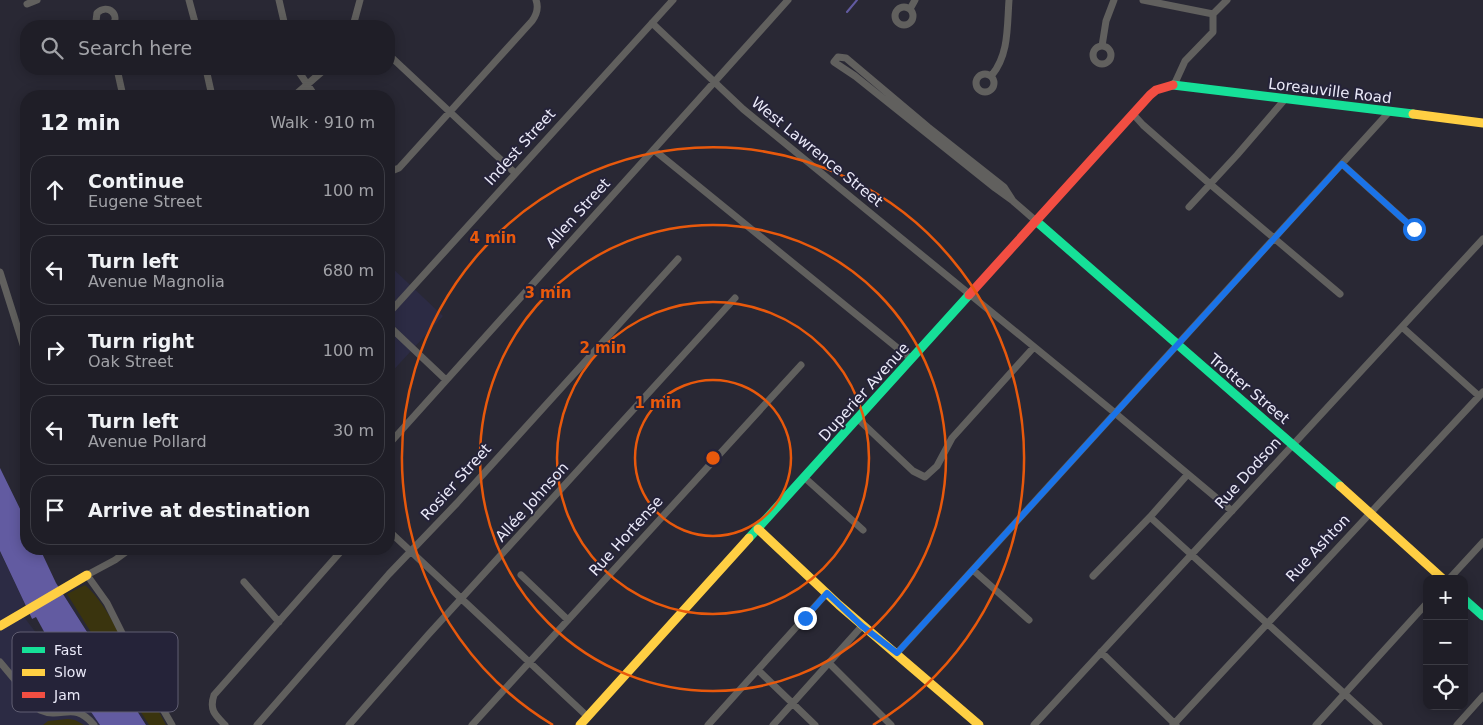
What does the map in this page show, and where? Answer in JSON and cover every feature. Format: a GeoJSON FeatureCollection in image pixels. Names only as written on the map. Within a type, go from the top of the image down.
{"type":"FeatureCollection","features":[{"type":"Feature","properties":{"kind":"main road","name":"Loreauville Road"},"geometry":{"type":"LineString","coordinates":[[1174,85],[1483,123]]}},
{"type":"Feature","properties":{"kind":"main road","name":"Duperier Avenue"},"geometry":{"type":"LineString","coordinates":[[580,725],[1133,114],[1156,90],[1174,85]]}},
{"type":"Feature","properties":{"kind":"main road","name":"Trotter Street"},"geometry":{"type":"LineString","coordinates":[[1036,221],[1293,444],[1439,575]]}},
{"type":"Feature","properties":{"kind":"main road"},"geometry":{"type":"LineString","coordinates":[[758,529],[862,626],[897,653],[979,725]]}},
{"type":"Feature","properties":{"kind":"main road"},"geometry":{"type":"LineString","coordinates":[[0,626],[87,575]]}},
{"type":"Feature","properties":{"kind":"main road"},"geometry":{"type":"LineString","coordinates":[[1468,603],[1483,616]]}},
{"type":"Feature","properties":{"kind":"street"},"geometry":{"type":"LineString","coordinates":[[27,4],[37,0]]}},
{"type":"Feature","properties":{"kind":"street"},"geometry":{"type":"LineString","coordinates":[[101,0],[104,9]]}},
{"type":"Feature","properties":{"kind":"street"},"geometry":{"type":"LineString","coordinates":[[189,0],[194,20]]}},
{"type":"Feature","properties":{"kind":"street"},"geometry":{"type":"LineString","coordinates":[[279,0],[284,20]]}},
{"type":"Feature","properties":{"kind":"street"},"geometry":{"type":"LineString","coordinates":[[355,20],[360,0]]}},
{"type":"Feature","properties":{"kind":"street"},"geometry":{"type":"LineString","coordinates":[[395,170],[399,168],[532,21],[538,6],[536,0]]}},
{"type":"Feature","properties":{"kind":"street","name":"Indest Street"},"geometry":{"type":"LineString","coordinates":[[395,305],[673,0]]}},
{"type":"Feature","properties":{"kind":"street","name":"Allen Street"},"geometry":{"type":"LineString","coordinates":[[395,437],[788,0]]}},
{"type":"Feature","properties":{"kind":"street"},"geometry":{"type":"LineString","coordinates":[[910,9],[915,0]]}},
{"type":"Feature","properties":{"kind":"street"},"geometry":{"type":"LineString","coordinates":[[992,75],[1000,65],[1005,51],[1009,0]]}},
{"type":"Feature","properties":{"kind":"street"},"geometry":{"type":"LineString","coordinates":[[1102,46],[1106,21],[1114,0]]}},
{"type":"Feature","properties":{"kind":"street"},"geometry":{"type":"LineString","coordinates":[[1142,0],[1213,14]]}},
{"type":"Feature","properties":{"kind":"street"},"geometry":{"type":"LineString","coordinates":[[1174,85],[1184,61],[1213,32],[1213,14],[1227,0]]}},
{"type":"Feature","properties":{"kind":"street"},"geometry":{"type":"LineString","coordinates":[[96,20],[100,10],[107,8],[114,13],[116,20]]}},
{"type":"Feature","properties":{"kind":"street","name":"West Lawrence Street"},"geometry":{"type":"LineString","coordinates":[[652,23],[743,109],[1115,412],[1232,512]]}},
{"type":"Feature","properties":{"kind":"street"},"geometry":{"type":"LineString","coordinates":[[869,83],[834,62],[838,57],[846,58],[869,83],[926,130],[987,178],[1004,187],[1014,201],[1036,221]]}},
{"type":"Feature","properties":{"kind":"street"},"geometry":{"type":"LineString","coordinates":[[395,61],[515,173]]}},
{"type":"Feature","properties":{"kind":"street"},"geometry":{"type":"LineString","coordinates":[[118,75],[122,90]]}},
{"type":"Feature","properties":{"kind":"street"},"geometry":{"type":"LineString","coordinates":[[207,75],[211,90]]}},
{"type":"Feature","properties":{"kind":"street"},"geometry":{"type":"LineString","coordinates":[[301,75],[310,90]]}},
{"type":"Feature","properties":{"kind":"street"},"geometry":{"type":"LineString","coordinates":[[302,90],[319,75]]}},
{"type":"Feature","properties":{"kind":"street"},"geometry":{"type":"LineString","coordinates":[[1189,207],[1286,98]]}},
{"type":"Feature","properties":{"kind":"street"},"geometry":{"type":"LineString","coordinates":[[897,653],[1389,112]]}},
{"type":"Feature","properties":{"kind":"street"},"geometry":{"type":"LineString","coordinates":[[1133,114],[1143,126],[1340,294]]}},
{"type":"Feature","properties":{"kind":"street"},"geometry":{"type":"LineString","coordinates":[[654,150],[911,359]]}},
{"type":"Feature","properties":{"kind":"street"},"geometry":{"type":"LineString","coordinates":[[1342,164],[1414,229]]}},
{"type":"Feature","properties":{"kind":"street","name":"Rue Dodson"},"geometry":{"type":"LineString","coordinates":[[1034,725],[1483,239]]}},
{"type":"Feature","properties":{"kind":"street","name":"Rosier Street"},"geometry":{"type":"LineString","coordinates":[[256,725],[389,574],[678,259]]}},
{"type":"Feature","properties":{"kind":"street"},"geometry":{"type":"LineString","coordinates":[[0,272],[20,335]]}},
{"type":"Feature","properties":{"kind":"street","name":"Allée Johnson"},"geometry":{"type":"LineString","coordinates":[[349,725],[736,298]]}},
{"type":"Feature","properties":{"kind":"street"},"geometry":{"type":"LineString","coordinates":[[1402,327],[1481,394]]}},
{"type":"Feature","properties":{"kind":"street"},"geometry":{"type":"LineString","coordinates":[[395,332],[446,380]]}},
{"type":"Feature","properties":{"kind":"street"},"geometry":{"type":"LineString","coordinates":[[858,419],[913,472],[925,477],[936,466],[952,438],[1034,347]]}},
{"type":"Feature","properties":{"kind":"street","name":"Rue Hortense"},"geometry":{"type":"LineString","coordinates":[[472,725],[801,365]]}},
{"type":"Feature","properties":{"kind":"street","name":"Rue Ashton"},"geometry":{"type":"LineString","coordinates":[[1175,725],[1267,622],[1481,394]]}},
{"type":"Feature","properties":{"kind":"street"},"geometry":{"type":"LineString","coordinates":[[1093,576],[1188,474]]}},
{"type":"Feature","properties":{"kind":"street"},"geometry":{"type":"LineString","coordinates":[[805,478],[863,530]]}},
{"type":"Feature","properties":{"kind":"street"},"geometry":{"type":"LineString","coordinates":[[1150,517],[1379,725]]}},
{"type":"Feature","properties":{"kind":"street"},"geometry":{"type":"LineString","coordinates":[[395,537],[588,717]]}},
{"type":"Feature","properties":{"kind":"street"},"geometry":{"type":"LineString","coordinates":[[1453,575],[1483,542]]}},
{"type":"Feature","properties":{"kind":"street"},"geometry":{"type":"LineString","coordinates":[[122,555],[87,575],[107,603],[122,632]]}},
{"type":"Feature","properties":{"kind":"street"},"geometry":{"type":"LineString","coordinates":[[225,725],[213,711],[211,703],[214,695],[338,555]]}},
{"type":"Feature","properties":{"kind":"street"},"geometry":{"type":"LineString","coordinates":[[973,570],[1029,620]]}},
{"type":"Feature","properties":{"kind":"street"},"geometry":{"type":"LineString","coordinates":[[521,575],[568,620]]}},
{"type":"Feature","properties":{"kind":"street"},"geometry":{"type":"LineString","coordinates":[[244,582],[279,622]]}},
{"type":"Feature","properties":{"kind":"street"},"geometry":{"type":"LineString","coordinates":[[708,725],[827,593]]}},
{"type":"Feature","properties":{"kind":"street"},"geometry":{"type":"LineString","coordinates":[[1316,725],[1423,607]]}},
{"type":"Feature","properties":{"kind":"street"},"geometry":{"type":"LineString","coordinates":[[773,725],[862,626]]}},
{"type":"Feature","properties":{"kind":"street"},"geometry":{"type":"LineString","coordinates":[[1101,652],[1175,725]]}},
{"type":"Feature","properties":{"kind":"street"},"geometry":{"type":"LineString","coordinates":[[0,662],[12,676]]}},
{"type":"Feature","properties":{"kind":"street"},"geometry":{"type":"LineString","coordinates":[[828,663],[890,725]]}},
{"type":"Feature","properties":{"kind":"street"},"geometry":{"type":"LineString","coordinates":[[758,670],[815,725]]}},
{"type":"Feature","properties":{"kind":"street"},"geometry":{"type":"LineString","coordinates":[[1457,725],[1483,696]]}},
{"type":"Feature","properties":{"kind":"street"},"geometry":{"type":"LineString","coordinates":[[45,712],[60,712]]}},
{"type":"Feature","properties":{"kind":"street"},"geometry":{"type":"LineString","coordinates":[[74,712],[87,718],[94,725]]}},
{"type":"Feature","properties":{"kind":"street"},"geometry":{"type":"LineString","coordinates":[[164,712],[172,725]]}},
{"type":"Feature","properties":{"kind":"shaded area"},"geometry":{"type":"Polygon","coordinates":[[[395,271],[443,316],[395,368],[395,271]]]}},
{"type":"Feature","properties":{"kind":"shaded area"},"geometry":{"type":"Polygon","coordinates":[[[0,468],[20,509],[20,555],[43,555],[56,583],[87,632],[38,632],[0,551],[0,468]]]}},
{"type":"Feature","properties":{"kind":"shaded area"},"geometry":{"type":"Polygon","coordinates":[[[0,552],[25,604],[0,625],[0,552]]]}},
{"type":"Feature","properties":{"kind":"shaded area"},"geometry":{"type":"Polygon","coordinates":[[[85,585],[110,616],[118,632],[91,632],[67,594],[85,585]]]}},
{"type":"Feature","properties":{"kind":"shaded area"},"geometry":{"type":"Polygon","coordinates":[[[24,617],[35,632],[12,632],[12,712],[96,712],[106,725],[0,725],[0,630],[24,617]]]}},
{"type":"Feature","properties":{"kind":"shaded area"},"geometry":{"type":"Polygon","coordinates":[[[91,712],[138,712],[146,725],[100,725],[91,712]]]}},
{"type":"Feature","properties":{"kind":"shaded area"},"geometry":{"type":"Polygon","coordinates":[[[141,712],[159,712],[166,725],[149,725],[141,712]]]}},
{"type":"Feature","properties":{"kind":"shaded area"},"geometry":{"type":"Polygon","coordinates":[[[75,720],[84,725],[43,725],[48,721],[75,720]]]}},
{"type":"Feature","properties":{"kind":"pier"},"geometry":{"type":"Polygon","coordinates":[[[36,617],[44,632],[37,632],[30,620],[36,617]]]}},
{"type":"Feature","properties":{"kind":"waterway"},"geometry":{"type":"LineString","coordinates":[[847,12],[857,0]]}},
{"type":"Feature","properties":{"kind":"traffic: fast"},"geometry":{"type":"LineString","coordinates":[[1173,85],[1413,114]]}},
{"type":"Feature","properties":{"kind":"traffic: fast"},"geometry":{"type":"LineString","coordinates":[[1036,221],[1340,486]]}},
{"type":"Feature","properties":{"kind":"traffic: fast"},"geometry":{"type":"LineString","coordinates":[[749,538],[969,295]]}},
{"type":"Feature","properties":{"kind":"traffic: fast"},"geometry":{"type":"LineString","coordinates":[[1468,603],[1483,616]]}},
{"type":"Feature","properties":{"kind":"traffic: slow"},"geometry":{"type":"LineString","coordinates":[[1413,114],[1483,123]]}},
{"type":"Feature","properties":{"kind":"traffic: slow"},"geometry":{"type":"LineString","coordinates":[[1340,486],[1439,575]]}},
{"type":"Feature","properties":{"kind":"traffic: slow"},"geometry":{"type":"LineString","coordinates":[[758,529],[839,605],[979,725]]}},
{"type":"Feature","properties":{"kind":"traffic: slow"},"geometry":{"type":"LineString","coordinates":[[580,725],[749,538]]}},
{"type":"Feature","properties":{"kind":"traffic: slow"},"geometry":{"type":"LineString","coordinates":[[0,626],[87,575]]}},
{"type":"Feature","properties":{"kind":"traffic: jam"},"geometry":{"type":"LineString","coordinates":[[969,295],[1150,95],[1156,90],[1173,85]]}},
{"type":"Feature","properties":{"kind":"route"},"geometry":{"type":"LineString","coordinates":[[805,618],[827,593],[862,626],[897,653],[1342,164],[1414,229]]}}]}
